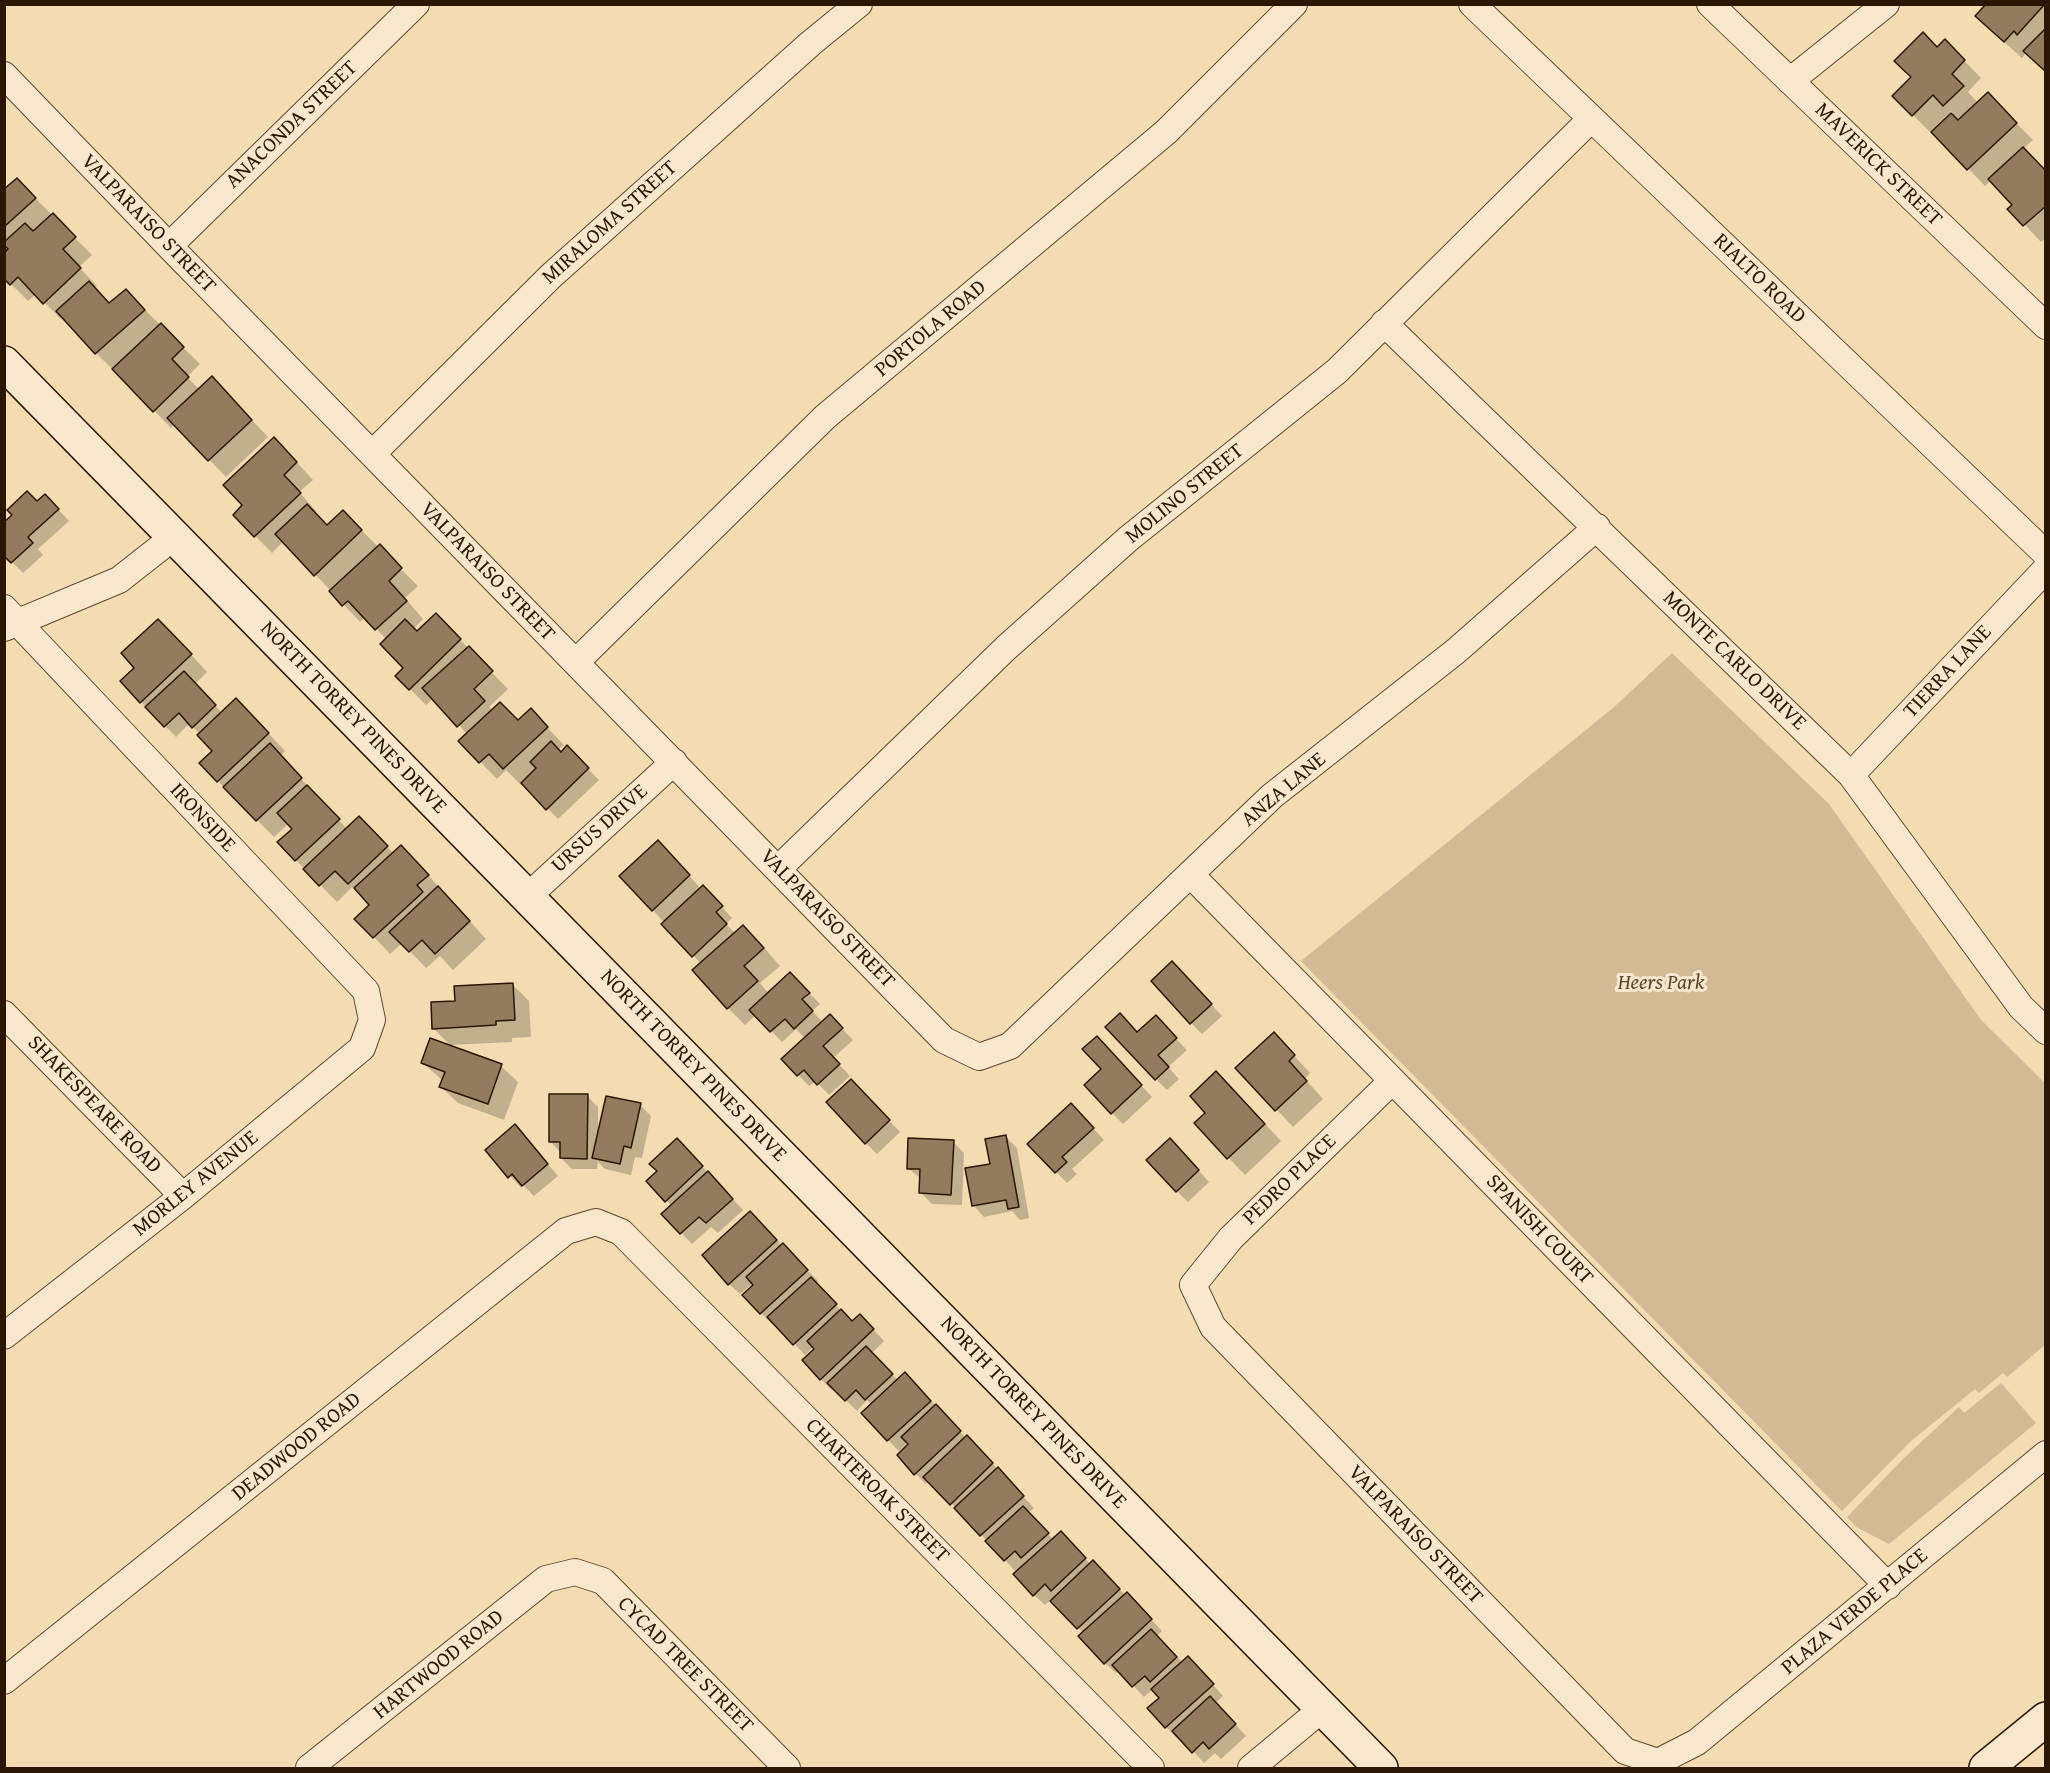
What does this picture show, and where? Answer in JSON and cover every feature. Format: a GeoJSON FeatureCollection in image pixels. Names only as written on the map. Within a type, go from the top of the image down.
{"type":"FeatureCollection","features":[{"type":"Feature","properties":{"kind":"main road","name":"NORTH TORREY PINES DRIVE"},"geometry":{"type":"LineString","coordinates":[[4,363],[1381,1768]]}},
{"type":"Feature","properties":{"kind":"main road"},"geometry":{"type":"LineString","coordinates":[[1986,1768],[2046,1719]]}},
{"type":"Feature","properties":{"kind":"street","name":"ANACONDA STREET"},"geometry":{"type":"LineString","coordinates":[[169,246],[416,4]]}},
{"type":"Feature","properties":{"kind":"street","name":"MIRALOMA STREET"},"geometry":{"type":"LineString","coordinates":[[372,454],[551,276],[802,50],[859,4]]}},
{"type":"Feature","properties":{"kind":"street","name":"PORTOLA ROAD"},"geometry":{"type":"LineString","coordinates":[[576,662],[825,417],[1166,132],[1294,4]]}},
{"type":"Feature","properties":{"kind":"street","name":"RIALTO ROAD"},"geometry":{"type":"LineString","coordinates":[[1472,4],[2046,554]]}},
{"type":"Feature","properties":{"kind":"street","name":"MAVERICK STREET"},"geometry":{"type":"LineString","coordinates":[[1710,4],[2046,326]]}},
{"type":"Feature","properties":{"kind":"street"},"geometry":{"type":"LineString","coordinates":[[1790,81],[1886,4]]}},
{"type":"Feature","properties":{"kind":"street","name":"VALPARAISO STREET"},"geometry":{"type":"LineString","coordinates":[[4,75],[944,1041],[979,1057]]}},
{"type":"Feature","properties":{"kind":"street","name":"MOLINO STREET"},"geometry":{"type":"LineString","coordinates":[[778,869],[1006,648],[1128,539],[1337,371],[1592,119]]}},
{"type":"Feature","properties":{"kind":"street","name":"MONTE CARLO DRIVE"},"geometry":{"type":"LineString","coordinates":[[1384,324],[1597,527],[1851,775],[2021,1007],[2046,1031]]}},
{"type":"Feature","properties":{"kind":"street","name":"ANZA LANE"},"geometry":{"type":"LineString","coordinates":[[979,1057],[1010,1046],[1272,796],[1456,651],[1597,527]]}},
{"type":"Feature","properties":{"kind":"street"},"geometry":{"type":"LineString","coordinates":[[9,620],[119,580],[175,536]]}},
{"type":"Feature","properties":{"kind":"street","name":"TIERRA LANE"},"geometry":{"type":"LineString","coordinates":[[1851,775],[2046,569]]}},
{"type":"Feature","properties":{"kind":"street","name":"IRONSIDE"},"geometry":{"type":"LineString","coordinates":[[9,620],[366,991],[372,1020]]}},
{"type":"Feature","properties":{"kind":"street","name":"URSUS DRIVE"},"geometry":{"type":"LineString","coordinates":[[527,897],[674,762]]}},
{"type":"Feature","properties":{"kind":"street","name":"SPANISH COURT"},"geometry":{"type":"LineString","coordinates":[[1190,874],[1888,1586]]}},
{"type":"Feature","properties":{"kind":"street","name":"SHAKESPEARE ROAD"},"geometry":{"type":"LineString","coordinates":[[4,1014],[183,1196]]}},
{"type":"Feature","properties":{"kind":"street","name":"MORLEY AVENUE"},"geometry":{"type":"LineString","coordinates":[[4,1336],[183,1196],[362,1048],[372,1020]]}},
{"type":"Feature","properties":{"kind":"street","name":"PEDRO PLACE"},"geometry":{"type":"LineString","coordinates":[[1193,1285],[1231,1238],[1392,1081]]}},
{"type":"Feature","properties":{"kind":"street","name":"DEADWOOD ROAD"},"geometry":{"type":"LineString","coordinates":[[4,1681],[566,1231],[596,1222]]}},
{"type":"Feature","properties":{"kind":"street","name":"CHARTEROAK STREET"},"geometry":{"type":"LineString","coordinates":[[596,1222],[621,1232],[1151,1768]]}},
{"type":"Feature","properties":{"kind":"street","name":"VALPARAISO STREET"},"geometry":{"type":"LineString","coordinates":[[1193,1285],[1213,1327],[1625,1751],[1658,1762]]}},
{"type":"Feature","properties":{"kind":"street","name":"PLAZA VERDE PLACE"},"geometry":{"type":"LineString","coordinates":[[1658,1762],[1697,1742],[2043,1462]]}},
{"type":"Feature","properties":{"kind":"street","name":"HARTWOOD ROAD"},"geometry":{"type":"LineString","coordinates":[[309,1768],[546,1579],[575,1572]]}},
{"type":"Feature","properties":{"kind":"street","name":"CYCAD TREE STREET"},"geometry":{"type":"LineString","coordinates":[[575,1572],[603,1581],[787,1768]]}},
{"type":"Feature","properties":{"kind":"street"},"geometry":{"type":"LineString","coordinates":[[1251,1768],[1322,1709]]}},
{"type":"Feature","properties":{"kind":"green space","name":"Heers Park"},"geometry":{"type":"Polygon","coordinates":[[[1672,653],[1829,804],[1981,1020],[2045,1083],[2045,1345],[2007,1377],[2003,1373],[1979,1393],[1975,1389],[1911,1441],[1842,1511],[1301,961],[1613,708],[1672,653]]]}},
{"type":"Feature","properties":{"kind":"green space"},"geometry":{"type":"Polygon","coordinates":[[[2001,1383],[2036,1423],[1889,1544],[1856,1527],[1847,1517],[1905,1457],[1959,1407],[1964,1413],[2001,1383]]]}},
{"type":"Feature","properties":{"kind":"building"},"geometry":{"type":"Polygon","coordinates":[[[1986,4],[2045,4],[2017,35],[2014,31],[2004,42],[1975,16],[1986,4]]]}},
{"type":"Feature","properties":{"kind":"building"},"geometry":{"type":"Polygon","coordinates":[[[2046,28],[2046,72],[2023,51],[2046,28]]]}},
{"type":"Feature","properties":{"kind":"building"},"geometry":{"type":"Polygon","coordinates":[[[1923,32],[1937,47],[1945,39],[1965,60],[1952,74],[1964,86],[1943,106],[1933,95],[1912,116],[1892,96],[1911,77],[1894,61],[1923,32]]]}},
{"type":"Feature","properties":{"kind":"building"},"geometry":{"type":"Polygon","coordinates":[[[1988,92],[2017,123],[1967,170],[1931,132],[1951,113],[1958,120],[1988,92]]]}},
{"type":"Feature","properties":{"kind":"building"},"geometry":{"type":"Polygon","coordinates":[[[2023,147],[2046,171],[2046,206],[2023,226],[2007,209],[2012,205],[1988,179],[2023,147]]]}},
{"type":"Feature","properties":{"kind":"building"},"geometry":{"type":"Polygon","coordinates":[[[17,178],[36,198],[4,227],[4,189],[17,178]]]}},
{"type":"Feature","properties":{"kind":"building"},"geometry":{"type":"Polygon","coordinates":[[[53,213],[76,237],[63,249],[81,268],[43,304],[18,277],[10,285],[4,279],[4,253],[8,249],[4,242],[25,223],[33,231],[53,213]]]}},
{"type":"Feature","properties":{"kind":"building"},"geometry":{"type":"Polygon","coordinates":[[[89,281],[109,303],[126,289],[145,310],[95,354],[56,311],[89,281]]]}},
{"type":"Feature","properties":{"kind":"building"},"geometry":{"type":"Polygon","coordinates":[[[161,323],[184,347],[172,359],[189,377],[153,412],[112,369],[161,323]]]}},
{"type":"Feature","properties":{"kind":"building"},"geometry":{"type":"Polygon","coordinates":[[[212,376],[252,420],[208,461],[167,418],[212,376]]]}},
{"type":"Feature","properties":{"kind":"building"},"geometry":{"type":"Polygon","coordinates":[[[274,437],[297,462],[284,475],[301,493],[254,537],[233,515],[242,505],[223,485],[274,437]]]}},
{"type":"Feature","properties":{"kind":"building"},"geometry":{"type":"Polygon","coordinates":[[[27,491],[37,501],[45,494],[59,509],[28,537],[33,543],[11,563],[4,556],[4,522],[12,515],[7,510],[27,491]]]}},
{"type":"Feature","properties":{"kind":"building"},"geometry":{"type":"Polygon","coordinates":[[[307,504],[327,525],[343,510],[362,530],[314,576],[275,534],[307,504]]]}},
{"type":"Feature","properties":{"kind":"building"},"geometry":{"type":"Polygon","coordinates":[[[380,544],[402,568],[389,581],[407,601],[375,630],[348,601],[342,606],[329,591],[380,544]]]}},
{"type":"Feature","properties":{"kind":"building"},"geometry":{"type":"Polygon","coordinates":[[[436,613],[461,639],[409,690],[395,676],[403,668],[380,644],[405,619],[417,631],[436,613]]]}},
{"type":"Feature","properties":{"kind":"building"},"geometry":{"type":"Polygon","coordinates":[[[158,619],[192,654],[140,703],[120,681],[134,668],[121,653],[158,619]]]}},
{"type":"Feature","properties":{"kind":"building"},"geometry":{"type":"Polygon","coordinates":[[[469,646],[493,671],[474,689],[485,701],[457,727],[422,688],[469,646]]]}},
{"type":"Feature","properties":{"kind":"building"},"geometry":{"type":"Polygon","coordinates":[[[184,671],[216,705],[192,728],[179,713],[164,727],[145,707],[184,671]]]}},
{"type":"Feature","properties":{"kind":"building"},"geometry":{"type":"Polygon","coordinates":[[[236,698],[269,733],[217,782],[199,763],[212,751],[197,735],[236,698]]]}},
{"type":"Feature","properties":{"kind":"building"},"geometry":{"type":"Polygon","coordinates":[[[500,702],[518,720],[531,708],[548,727],[503,769],[489,754],[479,763],[458,741],[500,702]]]}},
{"type":"Feature","properties":{"kind":"building"},"geometry":{"type":"Polygon","coordinates":[[[551,741],[561,752],[567,745],[589,768],[546,810],[521,783],[536,768],[530,762],[551,741]]]}},
{"type":"Feature","properties":{"kind":"building"},"geometry":{"type":"Polygon","coordinates":[[[270,743],[302,778],[256,821],[223,787],[270,743]]]}},
{"type":"Feature","properties":{"kind":"building"},"geometry":{"type":"Polygon","coordinates":[[[307,785],[340,819],[295,861],[277,842],[292,829],[277,813],[307,785]]]}},
{"type":"Feature","properties":{"kind":"building"},"geometry":{"type":"Polygon","coordinates":[[[359,816],[388,846],[348,884],[335,871],[319,886],[303,869],[359,816]]]}},
{"type":"Feature","properties":{"kind":"building"},"geometry":{"type":"Polygon","coordinates":[[[658,840],[690,875],[652,911],[619,876],[658,840]]]}},
{"type":"Feature","properties":{"kind":"building"},"geometry":{"type":"Polygon","coordinates":[[[401,845],[429,875],[417,885],[423,892],[373,938],[354,919],[369,905],[354,888],[401,845]]]}},
{"type":"Feature","properties":{"kind":"building"},"geometry":{"type":"Polygon","coordinates":[[[703,885],[723,906],[716,912],[727,924],[692,957],[661,924],[703,885]]]}},
{"type":"Feature","properties":{"kind":"building"},"geometry":{"type":"Polygon","coordinates":[[[438,886],[470,921],[435,954],[422,940],[409,952],[389,932],[438,886]]]}},
{"type":"Feature","properties":{"kind":"building"},"geometry":{"type":"Polygon","coordinates":[[[743,925],[764,948],[744,966],[758,981],[727,1009],[692,970],[743,925]]]}},
{"type":"Feature","properties":{"kind":"building"},"geometry":{"type":"Polygon","coordinates":[[[1172,961],[1212,1004],[1190,1024],[1151,981],[1172,961]]]}},
{"type":"Feature","properties":{"kind":"building"},"geometry":{"type":"Polygon","coordinates":[[[790,972],[810,993],[802,999],[813,1011],[794,1029],[785,1019],[770,1032],[749,1010],[790,972]]]}},
{"type":"Feature","properties":{"kind":"building"},"geometry":{"type":"Polygon","coordinates":[[[513,983],[515,1020],[496,1021],[496,1025],[432,1029],[431,1002],[455,1001],[454,986],[513,983]]]}},
{"type":"Feature","properties":{"kind":"building"},"geometry":{"type":"Polygon","coordinates":[[[1120,1013],[1137,1032],[1156,1015],[1177,1038],[1158,1055],[1169,1067],[1155,1080],[1105,1027],[1120,1013]]]}},
{"type":"Feature","properties":{"kind":"building"},"geometry":{"type":"Polygon","coordinates":[[[830,1014],[843,1028],[823,1046],[840,1064],[817,1085],[804,1070],[797,1076],[781,1059],[830,1014]]]}},
{"type":"Feature","properties":{"kind":"building"},"geometry":{"type":"Polygon","coordinates":[[[1274,1032],[1295,1055],[1289,1061],[1307,1081],[1275,1111],[1235,1068],[1274,1032]]]}},
{"type":"Feature","properties":{"kind":"building"},"geometry":{"type":"Polygon","coordinates":[[[1097,1036],[1142,1085],[1111,1114],[1084,1085],[1101,1069],[1082,1049],[1097,1036]]]}},
{"type":"Feature","properties":{"kind":"building"},"geometry":{"type":"Polygon","coordinates":[[[430,1038],[502,1064],[488,1104],[439,1087],[445,1072],[421,1063],[430,1038]]]}},
{"type":"Feature","properties":{"kind":"building"},"geometry":{"type":"Polygon","coordinates":[[[1216,1071],[1265,1124],[1227,1159],[1194,1123],[1205,1113],[1190,1096],[1216,1071]]]}},
{"type":"Feature","properties":{"kind":"building"},"geometry":{"type":"Polygon","coordinates":[[[851,1079],[890,1120],[865,1144],[826,1102],[851,1079]]]}},
{"type":"Feature","properties":{"kind":"building"},"geometry":{"type":"Polygon","coordinates":[[[549,1094],[588,1094],[587,1159],[560,1158],[560,1142],[549,1142],[549,1094]]]}},
{"type":"Feature","properties":{"kind":"building"},"geometry":{"type":"Polygon","coordinates":[[[606,1096],[641,1103],[631,1148],[624,1146],[620,1164],[592,1158],[606,1096]]]}},
{"type":"Feature","properties":{"kind":"building"},"geometry":{"type":"Polygon","coordinates":[[[1071,1103],[1094,1128],[1062,1157],[1067,1162],[1055,1173],[1027,1144],[1071,1103]]]}},
{"type":"Feature","properties":{"kind":"building"},"geometry":{"type":"Polygon","coordinates":[[[515,1124],[548,1164],[522,1186],[512,1174],[508,1178],[485,1150],[515,1124]]]}},
{"type":"Feature","properties":{"kind":"building"},"geometry":{"type":"Polygon","coordinates":[[[1006,1135],[1019,1207],[1008,1209],[1006,1200],[972,1206],[965,1168],[990,1164],[985,1139],[1006,1135]]]}},
{"type":"Feature","properties":{"kind":"building"},"geometry":{"type":"Polygon","coordinates":[[[677,1138],[703,1166],[665,1202],[646,1181],[657,1171],[649,1164],[677,1138]]]}},
{"type":"Feature","properties":{"kind":"building"},"geometry":{"type":"Polygon","coordinates":[[[908,1138],[954,1140],[951,1195],[919,1193],[920,1169],[907,1169],[908,1138]]]}},
{"type":"Feature","properties":{"kind":"building"},"geometry":{"type":"Polygon","coordinates":[[[1170,1138],[1199,1170],[1176,1192],[1146,1160],[1170,1138]]]}},
{"type":"Feature","properties":{"kind":"building"},"geometry":{"type":"Polygon","coordinates":[[[708,1171],[733,1199],[706,1223],[699,1217],[680,1234],[661,1214],[708,1171]]]}},
{"type":"Feature","properties":{"kind":"building"},"geometry":{"type":"Polygon","coordinates":[[[750,1211],[777,1240],[728,1285],[702,1255],[750,1211]]]}},
{"type":"Feature","properties":{"kind":"building"},"geometry":{"type":"Polygon","coordinates":[[[783,1243],[808,1270],[760,1314],[742,1295],[753,1285],[746,1277],[783,1243]]]}},
{"type":"Feature","properties":{"kind":"building"},"geometry":{"type":"Polygon","coordinates":[[[811,1277],[837,1304],[793,1345],[767,1317],[811,1277]]]}},
{"type":"Feature","properties":{"kind":"building"},"geometry":{"type":"Polygon","coordinates":[[[841,1309],[852,1321],[860,1314],[874,1329],[820,1380],[802,1360],[814,1349],[807,1341],[841,1309]]]}},
{"type":"Feature","properties":{"kind":"building"},"geometry":{"type":"Polygon","coordinates":[[[866,1346],[893,1374],[865,1400],[856,1390],[845,1401],[827,1383],[866,1346]]]}},
{"type":"Feature","properties":{"kind":"building"},"geometry":{"type":"Polygon","coordinates":[[[905,1372],[931,1401],[887,1441],[861,1413],[905,1372]]]}},
{"type":"Feature","properties":{"kind":"building"},"geometry":{"type":"Polygon","coordinates":[[[936,1404],[961,1431],[914,1475],[897,1455],[908,1444],[901,1437],[936,1404]]]}},
{"type":"Feature","properties":{"kind":"building"},"geometry":{"type":"Polygon","coordinates":[[[967,1435],[993,1463],[950,1505],[923,1477],[967,1435]]]}},
{"type":"Feature","properties":{"kind":"building"},"geometry":{"type":"Polygon","coordinates":[[[998,1467],[1024,1496],[980,1536],[954,1508],[998,1467]]]}},
{"type":"Feature","properties":{"kind":"building"},"geometry":{"type":"Polygon","coordinates":[[[1023,1506],[1049,1533],[1021,1558],[1015,1551],[1004,1561],[985,1541],[1023,1506]]]}},
{"type":"Feature","properties":{"kind":"building"},"geometry":{"type":"Polygon","coordinates":[[[1061,1531],[1086,1558],[1051,1591],[1045,1584],[1033,1596],[1013,1574],[1061,1531]]]}},
{"type":"Feature","properties":{"kind":"building"},"geometry":{"type":"Polygon","coordinates":[[[1093,1560],[1120,1589],[1077,1629],[1050,1601],[1093,1560]]]}},
{"type":"Feature","properties":{"kind":"building"},"geometry":{"type":"Polygon","coordinates":[[[1127,1592],[1152,1619],[1104,1664],[1078,1636],[1127,1592]]]}},
{"type":"Feature","properties":{"kind":"building"},"geometry":{"type":"Polygon","coordinates":[[[1151,1629],[1177,1657],[1150,1682],[1145,1676],[1132,1687],[1112,1665],[1151,1629]]]}},
{"type":"Feature","properties":{"kind":"building"},"geometry":{"type":"Polygon","coordinates":[[[1188,1656],[1214,1684],[1165,1728],[1147,1708],[1159,1698],[1151,1689],[1188,1656]]]}},
{"type":"Feature","properties":{"kind":"building"},"geometry":{"type":"Polygon","coordinates":[[[1210,1696],[1236,1724],[1209,1749],[1203,1742],[1192,1753],[1172,1731],[1210,1696]]]}}]}
